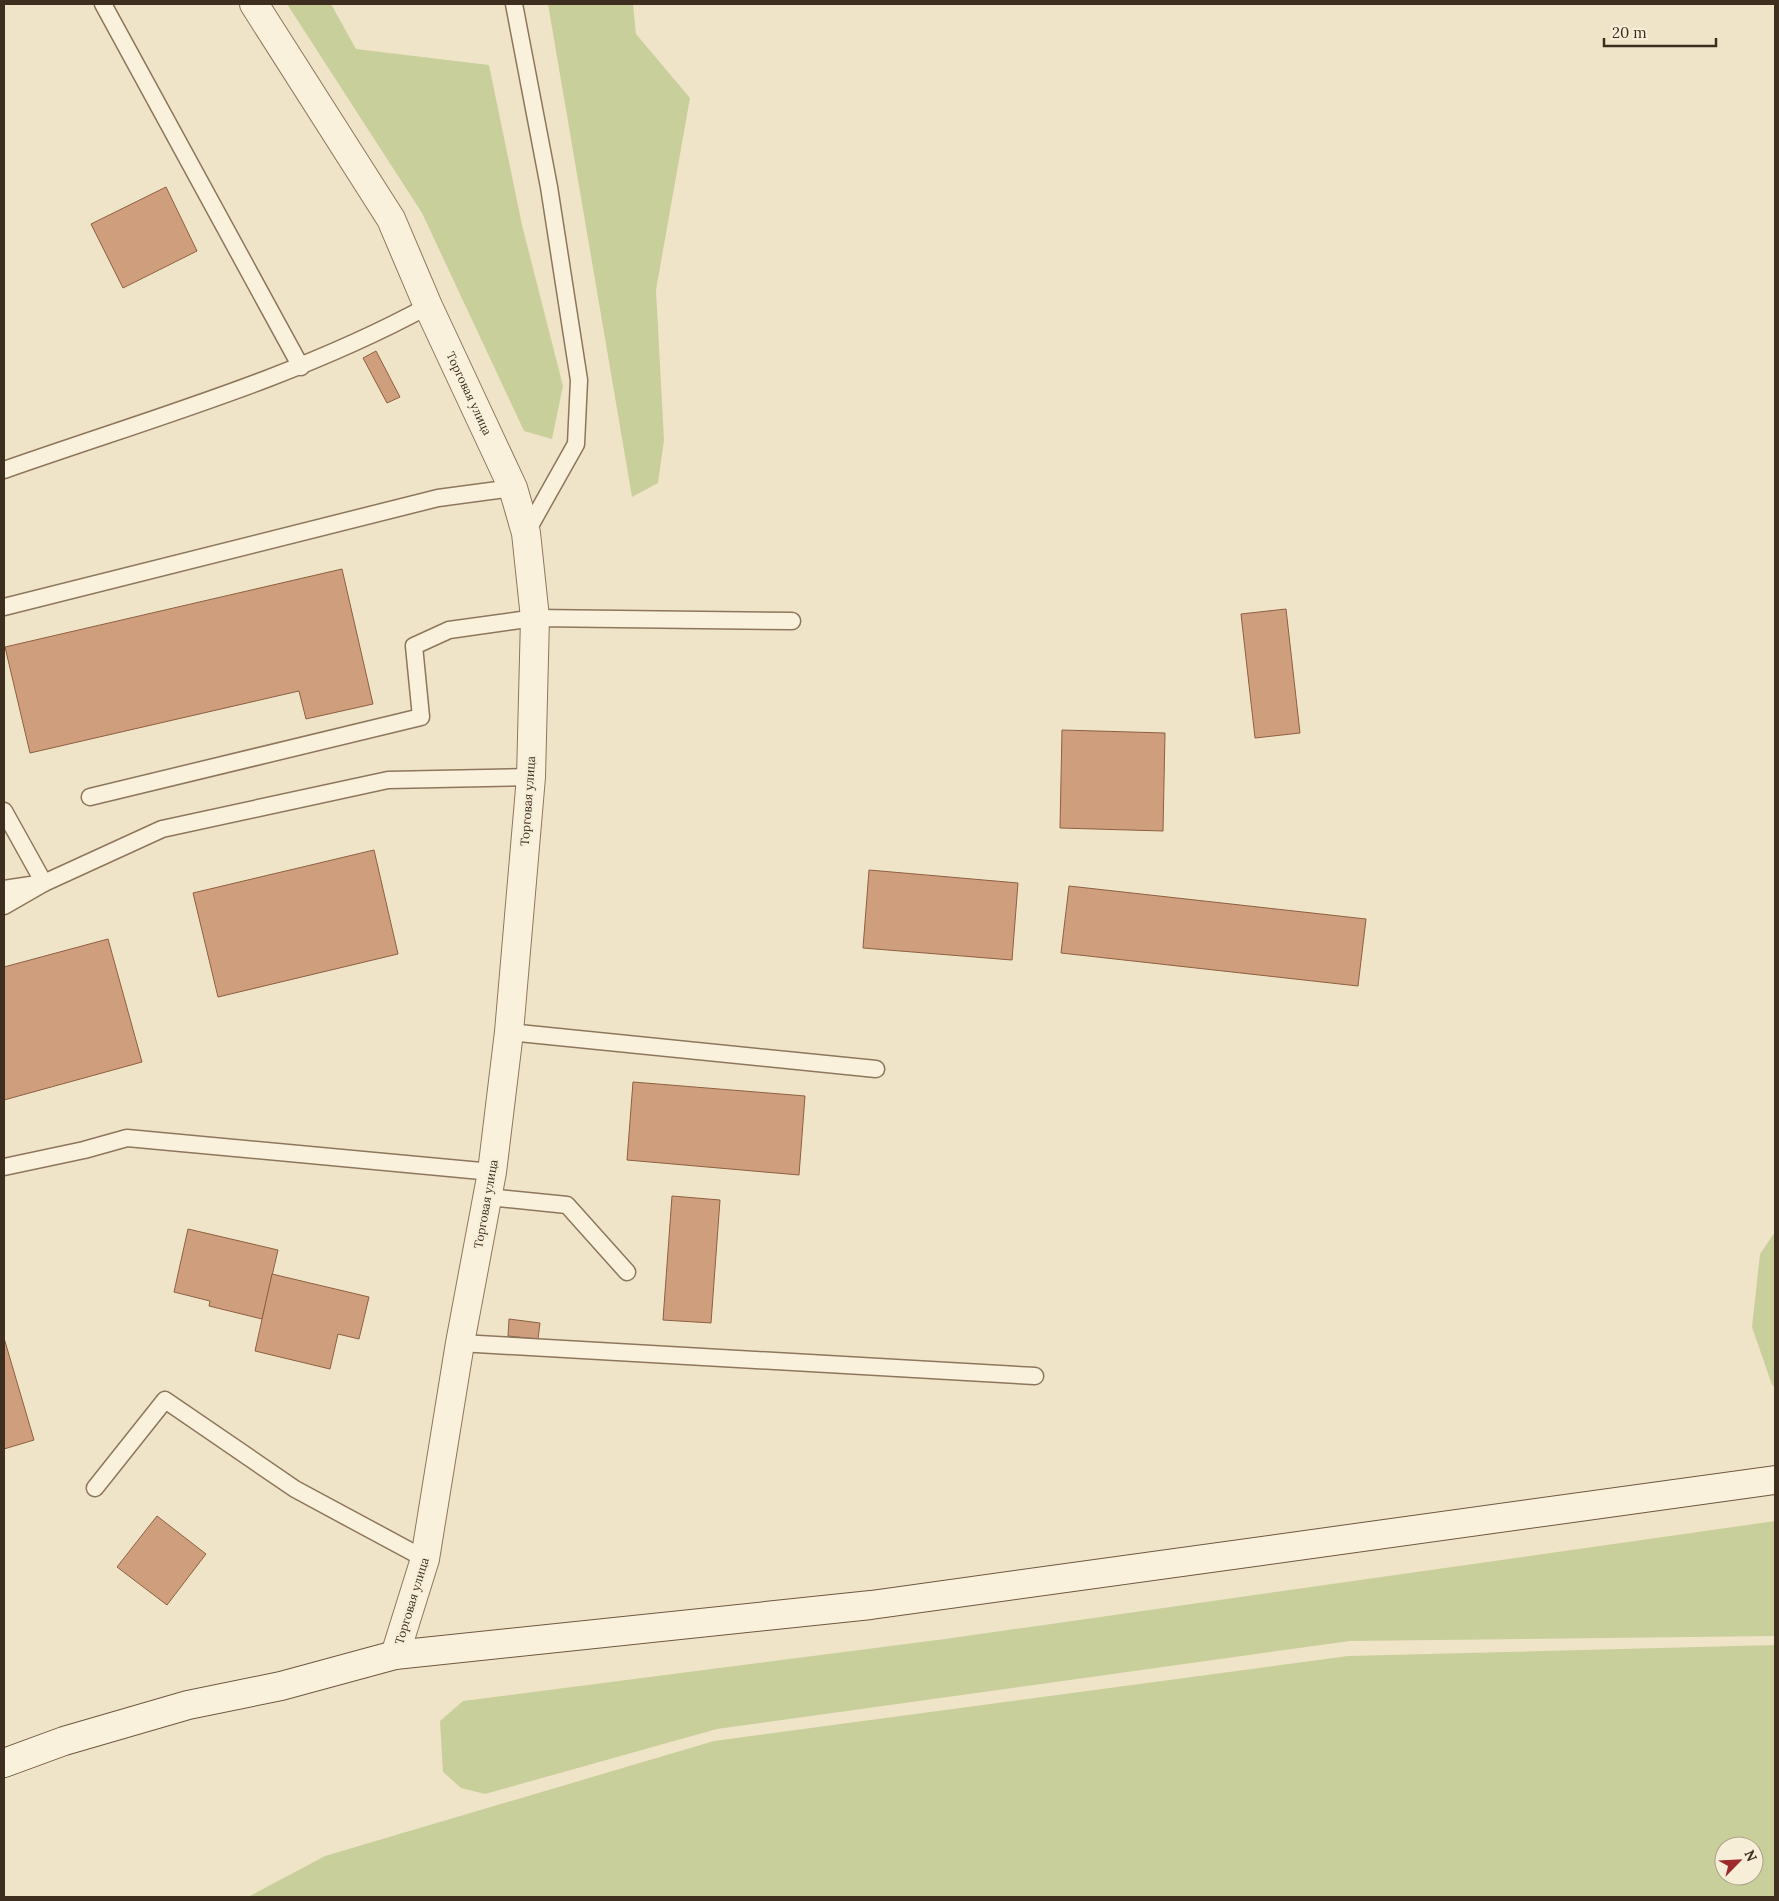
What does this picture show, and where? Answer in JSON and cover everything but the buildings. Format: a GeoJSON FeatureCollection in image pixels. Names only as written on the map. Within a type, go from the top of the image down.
{"type":"FeatureCollection","features":[{"type":"Feature","properties":{"kind":"main road","name":"Торговая улица"},"geometry":{"type":"LineString","coordinates":[[254,4],[391,220],[428,306],[513,488],[526,533],[535,618],[531,777],[509,1032],[490,1184],[460,1343],[425,1559],[395,1655]]}},
{"type":"Feature","properties":{"kind":"main road"},"geometry":{"type":"LineString","coordinates":[[4,1763],[64,1741],[188,1705],[281,1686],[395,1655],[871,1605],[1775,1480]]}},
{"type":"Feature","properties":{"kind":"lane"},"geometry":{"type":"LineString","coordinates":[[103,4],[301,367]]}},
{"type":"Feature","properties":{"kind":"lane"},"geometry":{"type":"LineString","coordinates":[[514,4],[549,187],[580,380],[576,444],[526,533]]}},
{"type":"Feature","properties":{"kind":"lane"},"geometry":{"type":"LineString","coordinates":[[4,470],[301,367],[379,333],[428,306]]}},
{"type":"Feature","properties":{"kind":"lane"},"geometry":{"type":"LineString","coordinates":[[4,606],[438,498],[513,488]]}},
{"type":"Feature","properties":{"kind":"lane"},"geometry":{"type":"LineString","coordinates":[[90,797],[421,717],[414,646],[449,630],[535,618],[792,621]]}},
{"type":"Feature","properties":{"kind":"lane"},"geometry":{"type":"LineString","coordinates":[[4,906],[44,882],[162,828],[388,780],[531,777]]}},
{"type":"Feature","properties":{"kind":"lane"},"geometry":{"type":"LineString","coordinates":[[4,811],[44,882]]}},
{"type":"Feature","properties":{"kind":"lane"},"geometry":{"type":"LineString","coordinates":[[4,889],[44,882]]}},
{"type":"Feature","properties":{"kind":"lane"},"geometry":{"type":"LineString","coordinates":[[509,1032],[876,1068]]}},
{"type":"Feature","properties":{"kind":"lane"},"geometry":{"type":"LineString","coordinates":[[4,1167],[84,1150],[128,1138],[490,1184],[567,1205],[627,1272]]}},
{"type":"Feature","properties":{"kind":"lane"},"geometry":{"type":"LineString","coordinates":[[460,1343],[1035,1376]]}},
{"type":"Feature","properties":{"kind":"lane"},"geometry":{"type":"LineString","coordinates":[[95,1488],[165,1400],[295,1489],[425,1559]]}},
{"type":"Feature","properties":{"kind":"green space"},"geometry":{"type":"Polygon","coordinates":[[[287,4],[331,4],[356,49],[489,65],[522,225],[563,386],[552,439],[524,431],[422,213],[287,4]]]}},
{"type":"Feature","properties":{"kind":"green space"},"geometry":{"type":"Polygon","coordinates":[[[548,4],[633,4],[636,34],[690,98],[656,290],[664,440],[658,483],[632,497],[548,4]]]}},
{"type":"Feature","properties":{"kind":"green space"},"geometry":{"type":"Polygon","coordinates":[[[1775,1232],[1775,1387],[1772,1385],[1752,1327],[1760,1254],[1775,1232]]]}},
{"type":"Feature","properties":{"kind":"green space"},"geometry":{"type":"Polygon","coordinates":[[[1775,1521],[1775,1636],[1350,1641],[717,1729],[485,1794],[461,1788],[443,1772],[440,1721],[463,1701],[945,1639],[1775,1521]]]}},
{"type":"Feature","properties":{"kind":"green space"},"geometry":{"type":"Polygon","coordinates":[[[1775,1645],[1775,1897],[248,1897],[325,1856],[714,1741],[1348,1656],[1775,1645]]]}}]}
